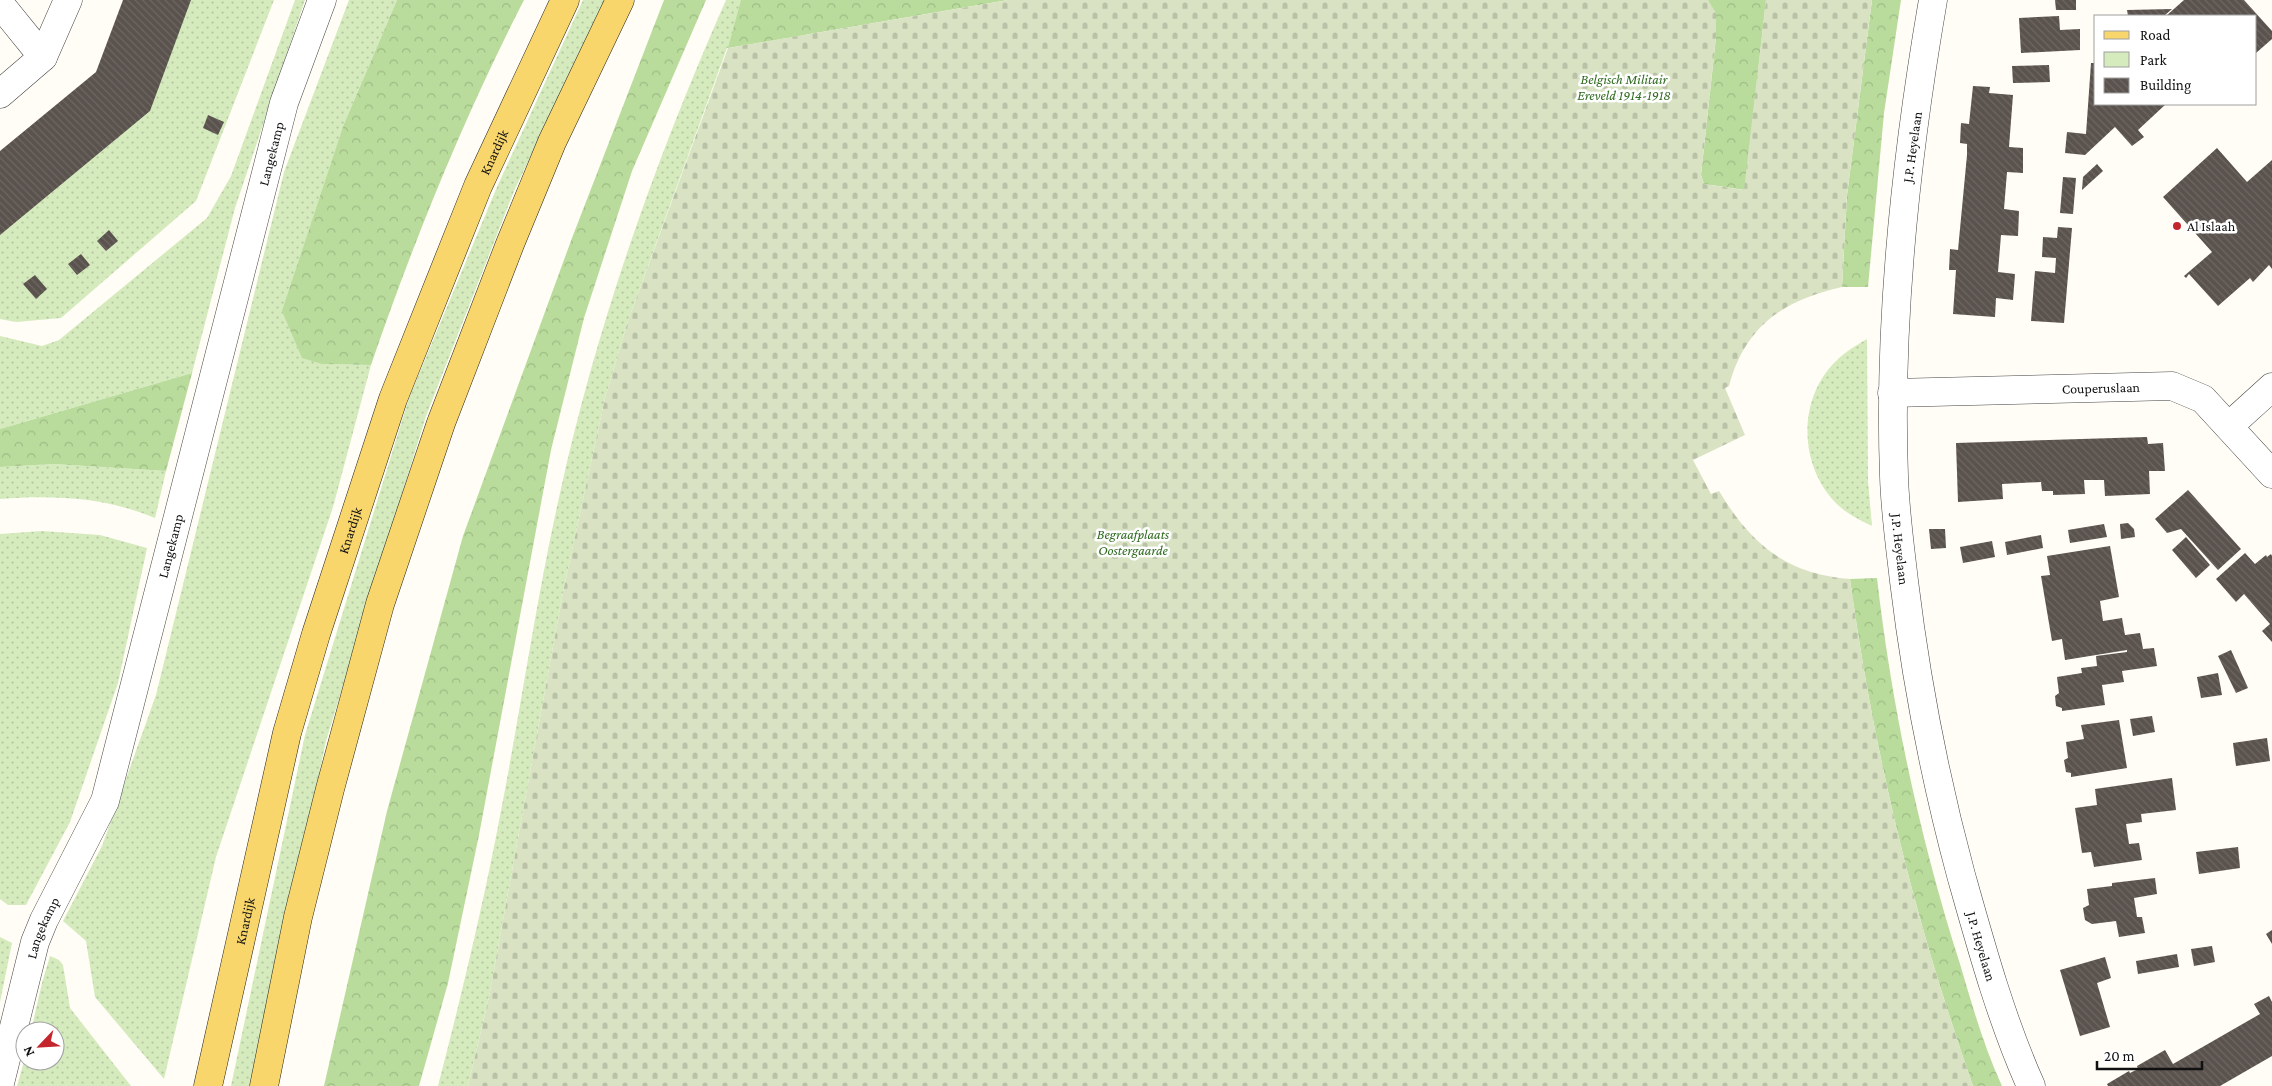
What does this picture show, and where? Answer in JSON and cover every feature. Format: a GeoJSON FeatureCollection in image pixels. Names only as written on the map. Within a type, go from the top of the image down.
{"type":"FeatureCollection","features":[{"type":"Feature","properties":{"kind":"main road","name":"Knardijk"},"geometry":{"type":"LineString","coordinates":[[208,1086],[287,733],[319,625],[393,399],[478,186],[565,0]]}},
{"type":"Feature","properties":{"kind":"main road"},"geometry":{"type":"LineString","coordinates":[[264,1086],[298,917],[325,808],[386,586],[441,423],[510,244],[552,142],[620,0]]}},
{"type":"Feature","properties":{"kind":"street"},"geometry":{"type":"LineString","coordinates":[[0,94],[43,57],[68,0]]}},
{"type":"Feature","properties":{"kind":"street","name":"Langekamp"},"geometry":{"type":"LineString","coordinates":[[0,1083],[35,942],[44,920],[105,801],[284,103],[322,0]]}},
{"type":"Feature","properties":{"kind":"street","name":"J.P. Heyelaan"},"geometry":{"type":"LineString","coordinates":[[1933,0],[1902,217],[1892,393],[1894,478],[1899,536],[1918,680],[1950,835],[1972,915],[1998,996],[2031,1086]]}},
{"type":"Feature","properties":{"kind":"street"},"geometry":{"type":"LineString","coordinates":[[0,4],[43,57]]}},
{"type":"Feature","properties":{"kind":"street","name":"Couperuslaan"},"geometry":{"type":"LineString","coordinates":[[1892,393],[2172,386],[2203,399],[2272,474]]}},
{"type":"Feature","properties":{"kind":"street"},"geometry":{"type":"LineString","coordinates":[[2229,426],[2272,387]]}},
{"type":"Feature","properties":{"kind":"green space"},"geometry":{"type":"Polygon","coordinates":[[[180,0],[274,0],[196,201],[61,318],[16,322],[0,319],[0,233],[180,0]]]}},
{"type":"Feature","properties":{"kind":"green space"},"geometry":{"type":"Polygon","coordinates":[[[295,0],[305,0],[235,208],[192,373],[0,429],[0,336],[42,346],[59,340],[207,218],[231,176],[295,0]]]}},
{"type":"Feature","properties":{"kind":"green space"},"geometry":{"type":"Polygon","coordinates":[[[349,0],[397,0],[344,124],[322,364],[371,365],[333,507],[216,857],[164,1079],[95,997],[86,941],[63,921],[102,846],[156,695],[284,172],[349,0]]]}},
{"type":"Feature","properties":{"kind":"green space"},"geometry":{"type":"Polygon","coordinates":[[[397,0],[524,0],[481,89],[422,225],[371,365],[322,364],[302,358],[282,311],[344,124],[397,0]]]}},
{"type":"Feature","properties":{"kind":"green space"},"geometry":{"type":"Polygon","coordinates":[[[583,0],[605,0],[514,191],[426,416],[326,741],[253,1086],[231,1086],[305,735],[409,398],[497,187],[583,0]]]}},
{"type":"Feature","properties":{"kind":"green space"},"geometry":{"type":"Polygon","coordinates":[[[664,0],[706,0],[632,171],[584,318],[551,450],[479,835],[448,983],[419,1086],[324,1086],[387,811],[463,536],[572,238],[664,0]]]}},
{"type":"Feature","properties":{"kind":"green space"},"geometry":{"type":"Polygon","coordinates":[[[726,0],[800,0],[806,35],[727,48],[628,321],[605,398],[563,592],[489,997],[468,1086],[438,1086],[486,884],[508,776],[543,573],[575,430],[610,304],[652,181],[726,0]]]}},
{"type":"Feature","properties":{"kind":"green space"},"geometry":{"type":"Polygon","coordinates":[[[741,0],[1008,0],[728,48],[741,0]]]}},
{"type":"Feature","properties":{"kind":"green space","name":"Begraafplaats Oostergaarde"},"geometry":{"type":"Polygon","coordinates":[[[1008,0],[1708,0],[1716,13],[1716,37],[1701,175],[1704,184],[1744,190],[1766,0],[1872,0],[1847,195],[1842,287],[1802,300],[1785,308],[1756,332],[1745,347],[1736,365],[1729,386],[1725,388],[1745,435],[1693,460],[1711,494],[1719,491],[1744,526],[1772,553],[1807,571],[1850,579],[1871,709],[1898,836],[1932,961],[1973,1086],[468,1086],[489,997],[563,592],[605,398],[628,321],[728,48],[1008,0]]]}},
{"type":"Feature","properties":{"kind":"green space"},"geometry":{"type":"Polygon","coordinates":[[[1708,0],[1766,0],[1745,190],[1704,184],[1701,175],[1716,37],[1708,0]]]}},
{"type":"Feature","properties":{"kind":"green space"},"geometry":{"type":"Polygon","coordinates":[[[1872,0],[1901,0],[1884,113],[1868,287],[1842,287],[1847,195],[1872,0]]]}},
{"type":"Feature","properties":{"kind":"green space"},"geometry":{"type":"Polygon","coordinates":[[[1867,339],[1868,481],[1872,526],[1839,506],[1826,491],[1816,473],[1810,454],[1808,434],[1809,414],[1814,395],[1823,377],[1839,358],[1867,339]]]}},
{"type":"Feature","properties":{"kind":"green space"},"geometry":{"type":"Polygon","coordinates":[[[192,373],[166,471],[54,464],[0,467],[0,429],[192,373]]]}},
{"type":"Feature","properties":{"kind":"green space"},"geometry":{"type":"Polygon","coordinates":[[[54,464],[166,471],[155,518],[117,506],[79,499],[40,497],[0,499],[0,467],[54,464]]]}},
{"type":"Feature","properties":{"kind":"green space"},"geometry":{"type":"Polygon","coordinates":[[[42,531],[100,535],[147,548],[118,683],[70,822],[26,905],[8,905],[0,899],[0,534],[42,531]]]}},
{"type":"Feature","properties":{"kind":"green space"},"geometry":{"type":"Polygon","coordinates":[[[1877,578],[1899,725],[1920,821],[1932,869],[1974,1010],[2002,1086],[1973,1086],[1932,961],[1898,836],[1871,709],[1850,579],[1877,578]]]}},
{"type":"Feature","properties":{"kind":"green space"},"geometry":{"type":"Polygon","coordinates":[[[0,937],[12,943],[0,1002],[0,937]]]}},
{"type":"Feature","properties":{"kind":"green space"},"geometry":{"type":"Polygon","coordinates":[[[50,956],[59,960],[63,965],[70,1008],[131,1086],[17,1086],[21,1071],[65,1071],[65,1021],[33,1021],[50,956]]]}},
{"type":"Feature","properties":{"kind":"building"},"geometry":{"type":"Polygon","coordinates":[[[123,0],[191,0],[150,111],[0,235],[0,151],[96,72],[123,0]]]}},
{"type":"Feature","properties":{"kind":"building"},"geometry":{"type":"Polygon","coordinates":[[[2055,0],[2076,0],[2076,10],[2056,10],[2055,0]]]}},
{"type":"Feature","properties":{"kind":"building"},"geometry":{"type":"Polygon","coordinates":[[[2184,0],[2244,0],[2272,31],[2272,39],[2257,52],[2257,15],[2167,15],[2184,0]]]}},
{"type":"Feature","properties":{"kind":"building"},"geometry":{"type":"Polygon","coordinates":[[[2172,9],[2165,15],[2128,15],[2127,10],[2172,9]]]}},
{"type":"Feature","properties":{"kind":"building"},"geometry":{"type":"Polygon","coordinates":[[[2059,16],[2060,30],[2080,29],[2080,50],[2021,53],[2019,18],[2059,16]]]}},
{"type":"Feature","properties":{"kind":"building"},"geometry":{"type":"Polygon","coordinates":[[[2091,63],[2094,63],[2094,105],[2165,105],[2138,130],[2144,137],[2132,146],[2115,127],[2085,155],[2065,153],[2067,132],[2086,134],[2091,63]]]}},
{"type":"Feature","properties":{"kind":"building"},"geometry":{"type":"Polygon","coordinates":[[[2049,65],[2050,82],[2013,83],[2012,66],[2049,65]]]}},
{"type":"Feature","properties":{"kind":"building"},"geometry":{"type":"Polygon","coordinates":[[[1973,86],[1990,87],[1989,93],[2013,95],[2009,147],[2023,148],[2023,173],[2007,172],[2004,209],[2019,211],[2018,236],[2001,235],[1998,272],[2015,274],[2013,300],[1996,298],[1995,317],[1953,314],[1956,270],[1949,270],[1950,249],[1958,250],[1967,155],[1967,144],[1960,143],[1961,123],[1969,124],[1973,86]]]}},
{"type":"Feature","properties":{"kind":"building"},"geometry":{"type":"Polygon","coordinates":[[[208,115],[224,122],[218,135],[203,128],[208,115]]]}},
{"type":"Feature","properties":{"kind":"building"},"geometry":{"type":"Polygon","coordinates":[[[2217,148],[2247,182],[2272,160],[2272,269],[2269,265],[2253,282],[2250,278],[2218,306],[2189,274],[2186,278],[2184,276],[2212,252],[2163,197],[2217,148]]]}},
{"type":"Feature","properties":{"kind":"building"},"geometry":{"type":"Polygon","coordinates":[[[2097,164],[2103,171],[2082,190],[2083,177],[2097,164]]]}},
{"type":"Feature","properties":{"kind":"building"},"geometry":{"type":"Polygon","coordinates":[[[2063,177],[2076,178],[2073,214],[2060,213],[2063,177]]]}},
{"type":"Feature","properties":{"kind":"building"},"geometry":{"type":"Polygon","coordinates":[[[2058,227],[2072,228],[2064,323],[2031,321],[2035,271],[2055,273],[2056,258],[2042,257],[2043,237],[2057,238],[2058,227]]]}},
{"type":"Feature","properties":{"kind":"building"},"geometry":{"type":"Polygon","coordinates":[[[109,230],[118,241],[106,251],[97,241],[109,230]]]}},
{"type":"Feature","properties":{"kind":"building"},"geometry":{"type":"Polygon","coordinates":[[[81,254],[90,265],[77,275],[68,264],[81,254]]]}},
{"type":"Feature","properties":{"kind":"building"},"geometry":{"type":"Polygon","coordinates":[[[35,275],[47,289],[36,299],[23,284],[35,275]]]}},
{"type":"Feature","properties":{"kind":"building"},"geometry":{"type":"Polygon","coordinates":[[[2147,437],[2148,444],[2163,443],[2165,471],[2149,471],[2150,494],[2105,496],[2104,480],[2084,480],[2085,494],[2053,495],[2053,491],[2042,491],[2041,482],[2002,484],[2003,499],[1958,502],[1956,443],[2147,437]]]}},
{"type":"Feature","properties":{"kind":"building"},"geometry":{"type":"Polygon","coordinates":[[[2188,490],[2241,549],[2218,570],[2181,529],[2167,533],[2155,519],[2188,490]]]}},
{"type":"Feature","properties":{"kind":"building"},"geometry":{"type":"Polygon","coordinates":[[[2128,523],[2134,529],[2135,537],[2121,539],[2120,524],[2128,523]]]}},
{"type":"Feature","properties":{"kind":"building"},"geometry":{"type":"Polygon","coordinates":[[[2104,524],[2107,537],[2070,543],[2068,530],[2104,524]]]}},
{"type":"Feature","properties":{"kind":"building"},"geometry":{"type":"Polygon","coordinates":[[[1929,529],[1945,529],[1946,548],[1931,549],[1929,529]]]}},
{"type":"Feature","properties":{"kind":"building"},"geometry":{"type":"Polygon","coordinates":[[[2041,535],[2043,548],[2007,555],[2005,542],[2041,535]]]}},
{"type":"Feature","properties":{"kind":"building"},"geometry":{"type":"Polygon","coordinates":[[[2186,537],[2210,565],[2196,578],[2172,550],[2186,537]]]}},
{"type":"Feature","properties":{"kind":"building"},"geometry":{"type":"Polygon","coordinates":[[[1992,541],[1995,557],[1963,563],[1960,547],[1992,541]]]}},
{"type":"Feature","properties":{"kind":"building"},"geometry":{"type":"Polygon","coordinates":[[[2110,546],[2119,597],[2100,601],[2103,621],[2122,618],[2125,635],[2140,633],[2143,649],[2154,648],[2157,666],[2122,671],[2124,682],[2102,685],[2105,705],[2062,711],[2062,708],[2056,706],[2055,696],[2059,693],[2057,677],[2082,673],[2081,668],[2097,666],[2096,656],[2127,652],[2127,650],[2065,660],[2062,639],[2052,641],[2041,576],[2050,575],[2047,556],[2110,546]]]}},
{"type":"Feature","properties":{"kind":"building"},"geometry":{"type":"Polygon","coordinates":[[[2245,553],[2255,564],[2266,555],[2267,557],[2271,554],[2272,556],[2272,642],[2262,631],[2270,624],[2244,594],[2236,602],[2216,579],[2245,553]]]}},
{"type":"Feature","properties":{"kind":"building"},"geometry":{"type":"Polygon","coordinates":[[[2231,650],[2248,688],[2236,693],[2218,656],[2231,650]]]}},
{"type":"Feature","properties":{"kind":"building"},"geometry":{"type":"Polygon","coordinates":[[[2218,673],[2222,695],[2201,698],[2197,677],[2218,673]]]}},
{"type":"Feature","properties":{"kind":"building"},"geometry":{"type":"Polygon","coordinates":[[[2152,716],[2155,732],[2133,736],[2130,719],[2152,716]]]}},
{"type":"Feature","properties":{"kind":"building"},"geometry":{"type":"Polygon","coordinates":[[[2119,720],[2127,768],[2071,777],[2071,773],[2066,772],[2064,760],[2068,758],[2066,742],[2084,739],[2081,725],[2119,720]]]}},
{"type":"Feature","properties":{"kind":"building"},"geometry":{"type":"Polygon","coordinates":[[[2267,738],[2270,761],[2236,766],[2233,743],[2267,738]]]}},
{"type":"Feature","properties":{"kind":"building"},"geometry":{"type":"Polygon","coordinates":[[[2172,778],[2176,810],[2141,814],[2142,822],[2126,824],[2129,844],[2139,843],[2142,860],[2094,867],[2091,852],[2082,853],[2075,808],[2097,805],[2095,789],[2172,778]]]}},
{"type":"Feature","properties":{"kind":"building"},"geometry":{"type":"Polygon","coordinates":[[[2238,847],[2240,868],[2199,874],[2196,852],[2238,847]]]}},
{"type":"Feature","properties":{"kind":"building"},"geometry":{"type":"Polygon","coordinates":[[[2155,878],[2157,894],[2134,898],[2137,917],[2142,917],[2145,933],[2119,937],[2116,921],[2092,924],[2085,920],[2083,908],[2089,905],[2087,889],[2112,886],[2112,883],[2155,878]]]}},
{"type":"Feature","properties":{"kind":"building"},"geometry":{"type":"Polygon","coordinates":[[[2272,930],[2272,944],[2266,934],[2272,930]]]}},
{"type":"Feature","properties":{"kind":"building"},"geometry":{"type":"Polygon","coordinates":[[[2212,946],[2215,962],[2194,966],[2191,949],[2212,946]]]}},
{"type":"Feature","properties":{"kind":"building"},"geometry":{"type":"Polygon","coordinates":[[[2177,954],[2179,967],[2138,974],[2136,961],[2177,954]]]}},
{"type":"Feature","properties":{"kind":"building"},"geometry":{"type":"Polygon","coordinates":[[[2105,957],[2111,978],[2097,983],[2110,1027],[2080,1036],[2060,970],[2105,957]]]}},
{"type":"Feature","properties":{"kind":"building"},"geometry":{"type":"Polygon","coordinates":[[[2269,996],[2272,1002],[2272,1056],[2220,1086],[2108,1086],[2107,1084],[2129,1071],[2130,1073],[2138,1069],[2137,1066],[2165,1050],[2173,1064],[2260,1014],[2254,1004],[2269,996]]]}},
{"type":"Feature","properties":{"kind":"place","name":"Al Islaah"},"geometry":{"type":"Point","coordinates":[2177,226]}},
{"type":"Feature","properties":{"kind":"park label","name":"Belgisch Militair Ereveld 1914-1918"},"geometry":{"type":"Point","coordinates":[1624,88]}}]}
